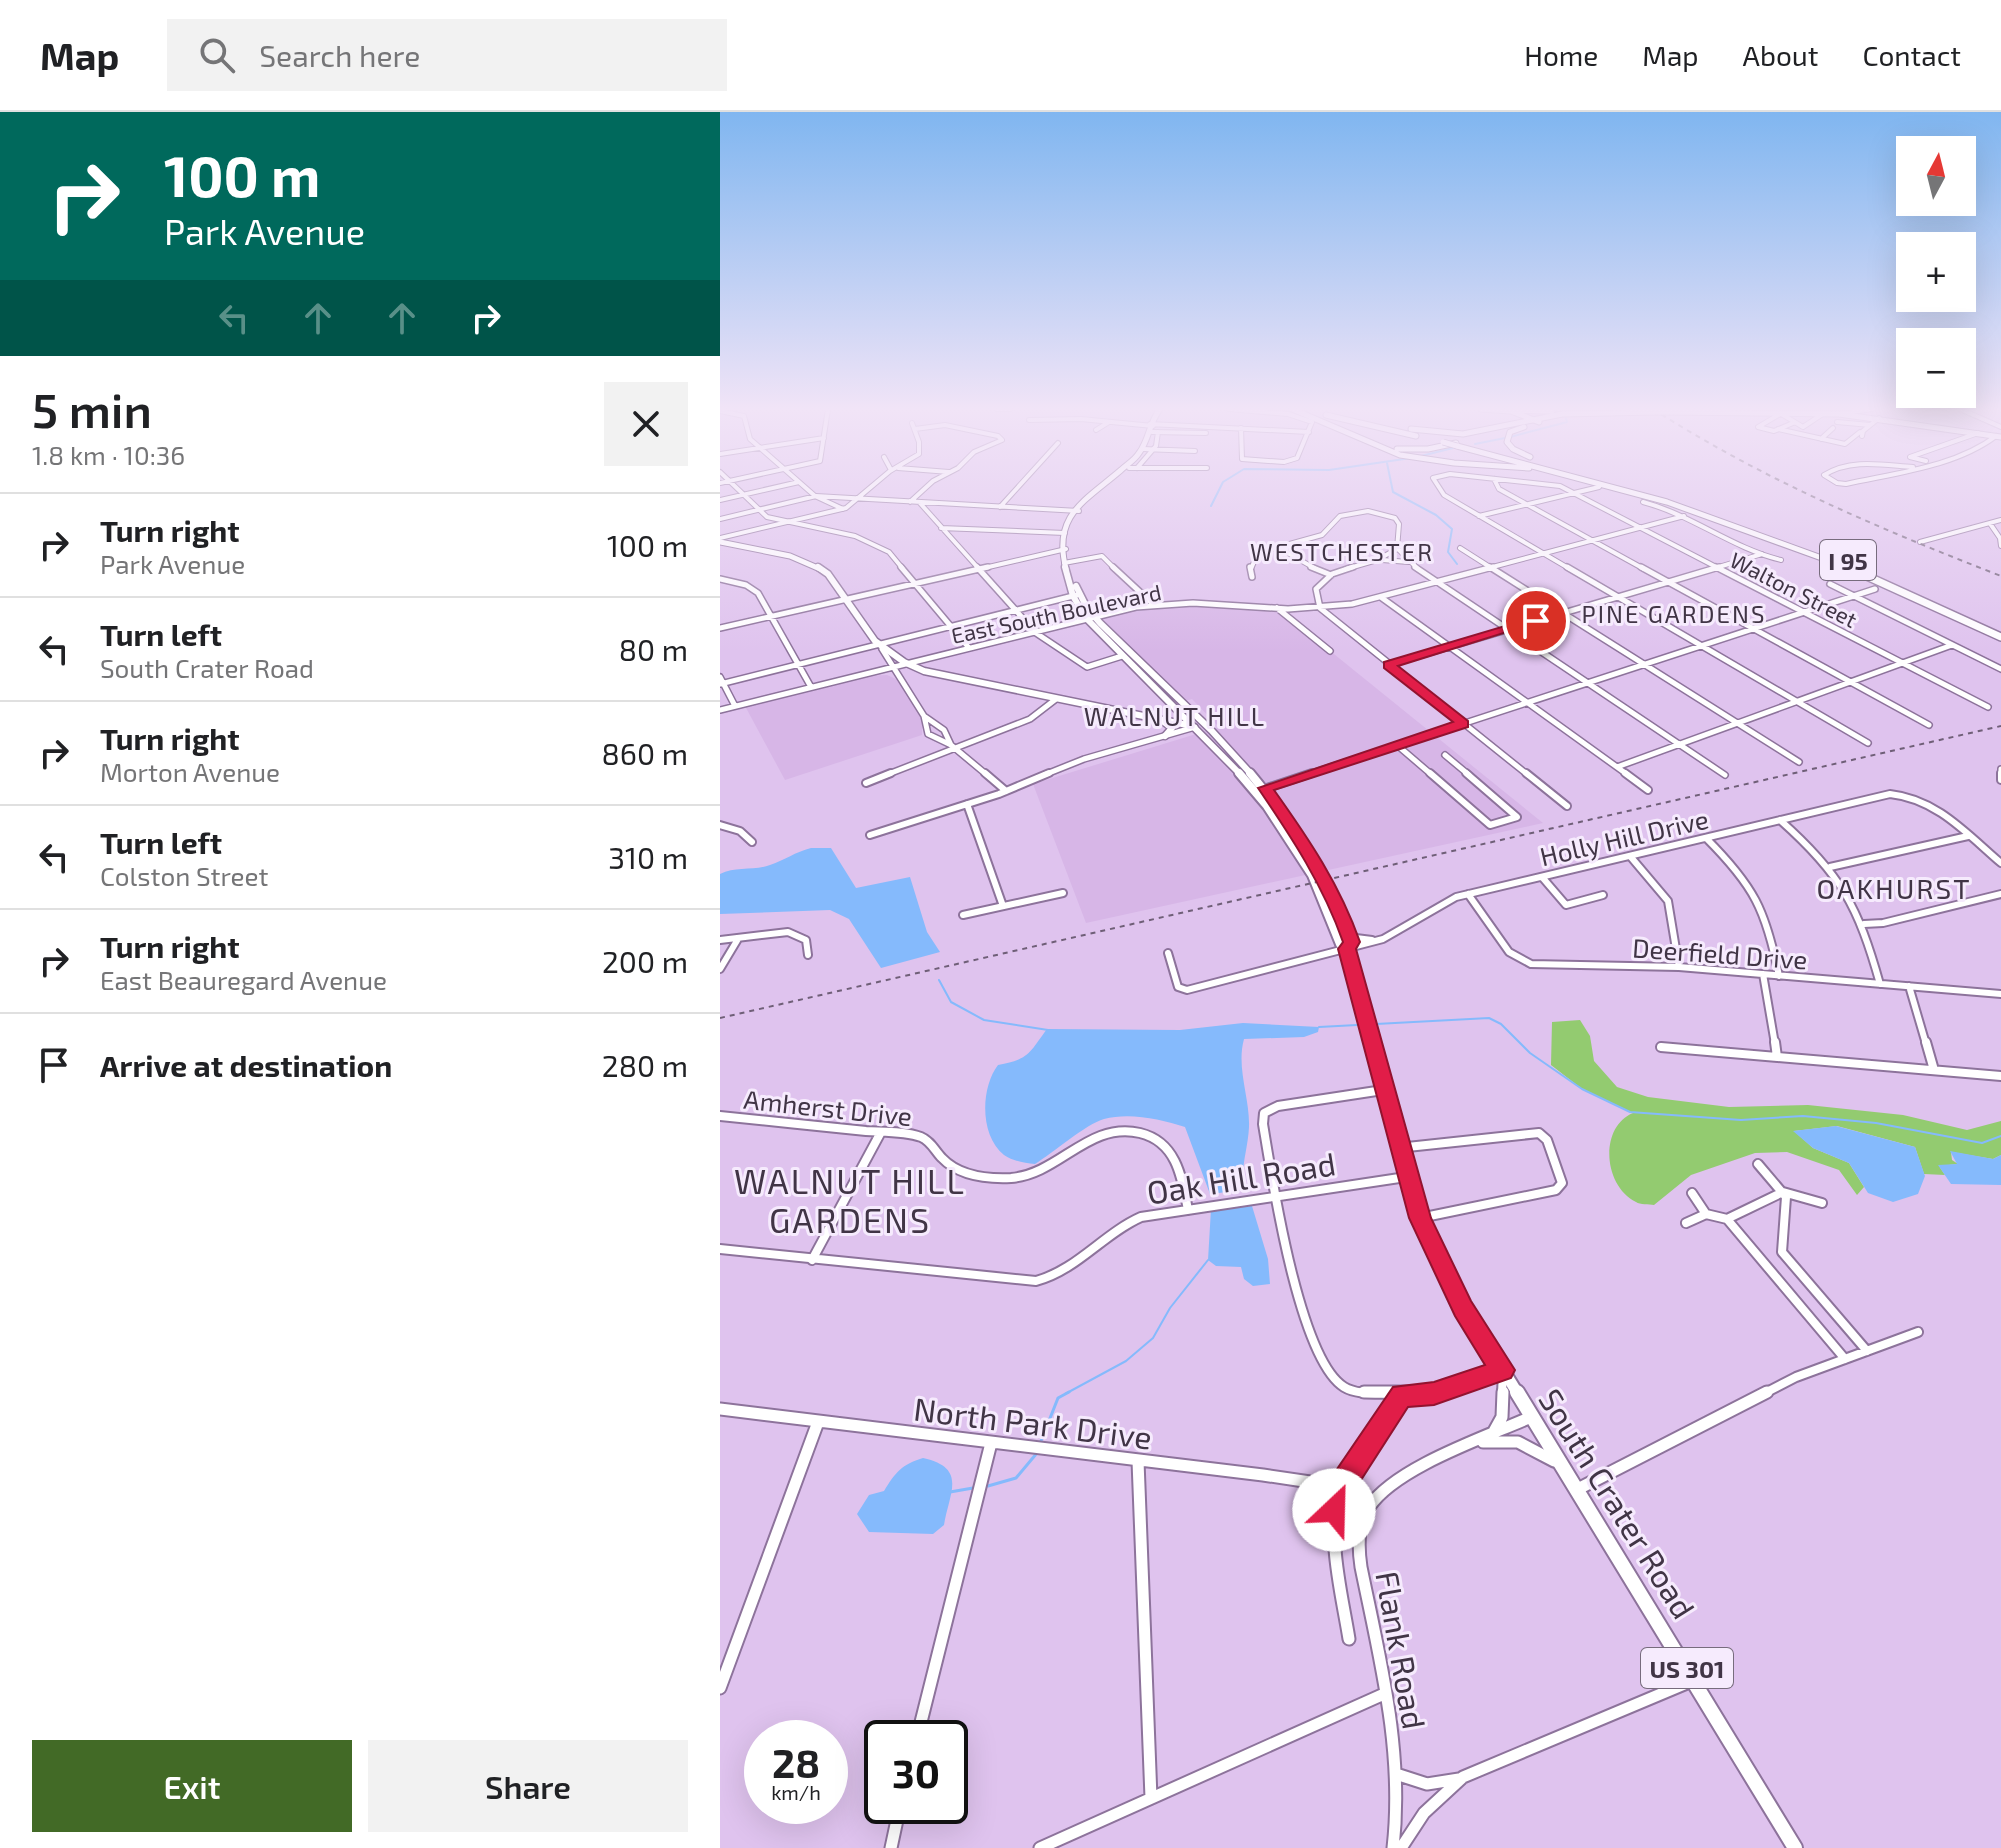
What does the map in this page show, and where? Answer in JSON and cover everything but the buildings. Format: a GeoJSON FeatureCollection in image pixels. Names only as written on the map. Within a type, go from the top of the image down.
{"type":"FeatureCollection","features":[{"type":"Feature","properties":{"kind":"highway","name":"I 95"},"geometry":{"type":"LineString","coordinates":[[1630,490],[1704,512],[1807,549],[1915,595],[2001,637]]}},
{"type":"Feature","properties":{"kind":"highway","name":"I 95"},"geometry":{"type":"LineString","coordinates":[[1646,490],[1804,543],[1904,584],[2001,630]]}},
{"type":"Feature","properties":{"kind":"main road"},"geometry":{"type":"LineString","coordinates":[[1063,533],[1077,510],[1100,490]]}},
{"type":"Feature","properties":{"kind":"main road"},"geometry":{"type":"LineString","coordinates":[[1077,510],[1102,490]]}},
{"type":"Feature","properties":{"kind":"main road","name":"South Crater Road"},"geometry":{"type":"LineString","coordinates":[[1063,533],[1063,549],[1076,595],[1090,618],[1122,656],[1260,790],[1312,875],[1340,944],[1347,949],[1398,1148],[1420,1218],[1463,1308],[1695,1680],[1795,1848]]}},
{"type":"Feature","properties":{"kind":"main road"},"geometry":{"type":"LineString","coordinates":[[720,540],[810,563],[828,574],[879,647],[905,664],[949,678],[1195,727],[1204,724]]}},
{"type":"Feature","properties":{"kind":"main road","name":"South Crater Road"},"geometry":{"type":"LineString","coordinates":[[1090,618],[1204,724],[1260,790],[1323,874],[1352,942],[1347,949]]}},
{"type":"Feature","properties":{"kind":"main road"},"geometry":{"type":"LineString","coordinates":[[1158,719],[1174,718],[1178,710]]}},
{"type":"Feature","properties":{"kind":"main road"},"geometry":{"type":"LineString","coordinates":[[1158,719],[1172,727],[1165,736]]}},
{"type":"Feature","properties":{"kind":"street"},"geometry":{"type":"LineString","coordinates":[[739,490],[771,519],[874,543],[894,557],[969,648]]}},
{"type":"Feature","properties":{"kind":"street"},"geometry":{"type":"LineString","coordinates":[[720,500],[765,490]]}},
{"type":"Feature","properties":{"kind":"street"},"geometry":{"type":"LineString","coordinates":[[809,490],[843,509]]}},
{"type":"Feature","properties":{"kind":"street"},"geometry":{"type":"LineString","coordinates":[[720,540],[843,509],[868,490]]}},
{"type":"Feature","properties":{"kind":"street"},"geometry":{"type":"LineString","coordinates":[[910,502],[923,490]]}},
{"type":"Feature","properties":{"kind":"street"},"geometry":{"type":"LineString","coordinates":[[1000,507],[1015,490]]}},
{"type":"Feature","properties":{"kind":"street","name":"Walton Street"},"geometry":{"type":"LineString","coordinates":[[1439,490],[1479,516]]}},
{"type":"Feature","properties":{"kind":"street"},"geometry":{"type":"LineString","coordinates":[[1502,490],[1929,725]]}},
{"type":"Feature","properties":{"kind":"street","name":"Walton Street"},"geometry":{"type":"LineString","coordinates":[[1565,490],[1988,707]]}},
{"type":"Feature","properties":{"kind":"street"},"geometry":{"type":"LineString","coordinates":[[1479,516],[1580,490]]}},
{"type":"Feature","properties":{"kind":"street"},"geometry":{"type":"LineString","coordinates":[[720,519],[816,496],[1077,510]]}},
{"type":"Feature","properties":{"kind":"street"},"geometry":{"type":"LineString","coordinates":[[919,502],[1035,631],[1087,667],[1122,656]]}},
{"type":"Feature","properties":{"kind":"street"},"geometry":{"type":"LineString","coordinates":[[1643,502],[1684,516],[1781,560]]}},
{"type":"Feature","properties":{"kind":"street"},"geometry":{"type":"LineString","coordinates":[[1252,577],[1250,567],[1253,559],[1277,547],[1323,534],[1344,515],[1363,511],[1385,514],[1398,522],[1397,548],[1409,562],[1725,775]]}},
{"type":"Feature","properties":{"kind":"street"},"geometry":{"type":"LineString","coordinates":[[1479,516],[1868,743]]}},
{"type":"Feature","properties":{"kind":"street","name":"East South Boulevard"},"geometry":{"type":"LineString","coordinates":[[720,710],[1035,631],[1154,605],[1204,603],[1320,608],[1382,598],[1684,516]]}},
{"type":"Feature","properties":{"kind":"street"},"geometry":{"type":"LineString","coordinates":[[1920,542],[2001,520]]}},
{"type":"Feature","properties":{"kind":"street"},"geometry":{"type":"LineString","coordinates":[[1991,525],[2000,538],[2001,546]]}},
{"type":"Feature","properties":{"kind":"street"},"geometry":{"type":"LineString","coordinates":[[941,528],[1063,533]]}},
{"type":"Feature","properties":{"kind":"street"},"geometry":{"type":"LineString","coordinates":[[1277,547],[1298,561],[1331,575]]}},
{"type":"Feature","properties":{"kind":"street"},"geometry":{"type":"LineString","coordinates":[[1397,548],[1379,560],[1331,575],[1316,589],[1320,608],[1567,806]]}},
{"type":"Feature","properties":{"kind":"street"},"geometry":{"type":"LineString","coordinates":[[1460,548],[1799,762]]}},
{"type":"Feature","properties":{"kind":"street"},"geometry":{"type":"LineString","coordinates":[[720,628],[1063,549]]}},
{"type":"Feature","properties":{"kind":"street"},"geometry":{"type":"LineString","coordinates":[[1388,665],[1762,554]]}},
{"type":"Feature","properties":{"kind":"street"},"geometry":{"type":"LineString","coordinates":[[1067,562],[1104,557],[1154,605]]}},
{"type":"Feature","properties":{"kind":"street"},"geometry":{"type":"LineString","coordinates":[[1379,560],[1409,562]]}},
{"type":"Feature","properties":{"kind":"street"},"geometry":{"type":"LineString","coordinates":[[720,580],[754,589],[811,687]]}},
{"type":"Feature","properties":{"kind":"street"},"geometry":{"type":"LineString","coordinates":[[1830,584],[2001,669]]}},
{"type":"Feature","properties":{"kind":"street"},"geometry":{"type":"LineString","coordinates":[[1260,790],[1875,589]]}},
{"type":"Feature","properties":{"kind":"street"},"geometry":{"type":"LineString","coordinates":[[735,706],[721,681],[879,647],[1076,595]]}},
{"type":"Feature","properties":{"kind":"street"},"geometry":{"type":"LineString","coordinates":[[1382,598],[1648,790]]}},
{"type":"Feature","properties":{"kind":"street"},"geometry":{"type":"LineString","coordinates":[[1277,608],[1330,651]]}},
{"type":"Feature","properties":{"kind":"street"},"geometry":{"type":"LineString","coordinates":[[1617,767],[1952,645]]}},
{"type":"Feature","properties":{"kind":"street"},"geometry":{"type":"LineString","coordinates":[[879,647],[924,716],[928,734],[953,747],[1006,791]]}},
{"type":"Feature","properties":{"kind":"street"},"geometry":{"type":"LineString","coordinates":[[861,675],[881,673],[899,678]]}},
{"type":"Feature","properties":{"kind":"street"},"geometry":{"type":"LineString","coordinates":[[866,783],[1035,717],[1056,699]]}},
{"type":"Feature","properties":{"kind":"street"},"geometry":{"type":"LineString","coordinates":[[924,716],[944,730],[953,747]]}},
{"type":"Feature","properties":{"kind":"street"},"geometry":{"type":"LineString","coordinates":[[870,835],[1006,791],[1084,759],[1195,727]]}},
{"type":"Feature","properties":{"kind":"street"},"geometry":{"type":"LineString","coordinates":[[1397,745],[1490,825],[1517,817],[1445,755]]}},
{"type":"Feature","properties":{"kind":"street","name":"Holly Hill Drive"},"geometry":{"type":"LineString","coordinates":[[1168,953],[1178,987],[1187,990],[1383,939],[1410,926],[1438,905],[1468,894],[1890,794],[1920,799],[1968,836]]}},
{"type":"Feature","properties":{"kind":"street"},"geometry":{"type":"LineString","coordinates":[[967,804],[1003,906]]}},
{"type":"Feature","properties":{"kind":"street"},"geometry":{"type":"LineString","coordinates":[[1780,820],[1830,867],[1854,900],[1864,924],[1880,984]]}},
{"type":"Feature","properties":{"kind":"street"},"geometry":{"type":"LineString","coordinates":[[720,825],[737,829],[752,842]]}},
{"type":"Feature","properties":{"kind":"street"},"geometry":{"type":"LineString","coordinates":[[1830,867],[1968,836],[2001,863]]}},
{"type":"Feature","properties":{"kind":"street"},"geometry":{"type":"LineString","coordinates":[[1706,838],[1733,864],[1760,900],[1779,976]]}},
{"type":"Feature","properties":{"kind":"street"},"geometry":{"type":"LineString","coordinates":[[1630,856],[1668,901],[1679,967]]}},
{"type":"Feature","properties":{"kind":"street"},"geometry":{"type":"LineString","coordinates":[[1542,877],[1566,905],[1603,895]]}},
{"type":"Feature","properties":{"kind":"street"},"geometry":{"type":"LineString","coordinates":[[963,915],[1063,893]]}},
{"type":"Feature","properties":{"kind":"street","name":"Deerfield Drive"},"geometry":{"type":"LineString","coordinates":[[1468,894],[1500,942],[1523,962],[1679,967],[2001,994]]}},
{"type":"Feature","properties":{"kind":"street"},"geometry":{"type":"LineString","coordinates":[[1864,924],[1883,923],[2001,894]]}},
{"type":"Feature","properties":{"kind":"street"},"geometry":{"type":"LineString","coordinates":[[1348,932],[1362,940],[1383,939]]}},
{"type":"Feature","properties":{"kind":"street"},"geometry":{"type":"LineString","coordinates":[[720,940],[793,933],[806,940],[808,955]]}},
{"type":"Feature","properties":{"kind":"street"},"geometry":{"type":"LineString","coordinates":[[720,969],[738,939]]}},
{"type":"Feature","properties":{"kind":"street"},"geometry":{"type":"LineString","coordinates":[[1763,974],[1777,1057]]}},
{"type":"Feature","properties":{"kind":"street"},"geometry":{"type":"LineString","coordinates":[[1909,986],[1934,1070]]}},
{"type":"Feature","properties":{"kind":"street"},"geometry":{"type":"LineString","coordinates":[[1661,1047],[2001,1076]]}},
{"type":"Feature","properties":{"kind":"street"},"geometry":{"type":"LineString","coordinates":[[1383,1090],[1278,1106],[1266,1111],[1263,1124],[1275,1197],[1301,1300],[1329,1374],[1350,1389],[1402,1395],[1434,1393],[1503,1370],[1503,1413],[1492,1435]]}},
{"type":"Feature","properties":{"kind":"street","name":"Amherst Drive"},"geometry":{"type":"LineString","coordinates":[[720,1116],[925,1138],[953,1167],[975,1174],[1007,1178],[1029,1176],[1045,1170],[1100,1132],[1116,1129],[1139,1132],[1160,1140],[1176,1156],[1188,1210]]}},
{"type":"Feature","properties":{"kind":"street"},"geometry":{"type":"LineString","coordinates":[[812,1260],[881,1132]]}},
{"type":"Feature","properties":{"kind":"street"},"geometry":{"type":"LineString","coordinates":[[1398,1148],[1539,1133],[1547,1140],[1562,1183],[1556,1190],[1420,1218]]}},
{"type":"Feature","properties":{"kind":"street"},"geometry":{"type":"LineString","coordinates":[[1758,1164],[1786,1197],[1782,1252],[1867,1351]]}},
{"type":"Feature","properties":{"kind":"street","name":"Oak Hill Road"},"geometry":{"type":"LineString","coordinates":[[720,1249],[1036,1281],[1062,1273],[1109,1234],[1129,1222],[1406,1177]]}},
{"type":"Feature","properties":{"kind":"street"},"geometry":{"type":"LineString","coordinates":[[1727,1219],[1783,1192],[1822,1203]]}},
{"type":"Feature","properties":{"kind":"street"},"geometry":{"type":"LineString","coordinates":[[1692,1193],[1706,1214]]}},
{"type":"Feature","properties":{"kind":"street"},"geometry":{"type":"LineString","coordinates":[[1686,1223],[1706,1214],[1727,1219],[1845,1359]]}},
{"type":"Feature","properties":{"kind":"street"},"geometry":{"type":"LineString","coordinates":[[1576,1490],[1796,1377],[1918,1332]]}},
{"type":"Feature","properties":{"kind":"street"},"geometry":{"type":"LineString","coordinates":[[1349,1639],[1334,1510],[1339,1491],[1402,1395]]}},
{"type":"Feature","properties":{"kind":"street","name":"North Park Drive"},"geometry":{"type":"LineString","coordinates":[[720,1409],[1308,1482],[1370,1504]]}},
{"type":"Feature","properties":{"kind":"street"},"geometry":{"type":"LineString","coordinates":[[1370,1504],[1388,1487],[1416,1471],[1531,1417]]}},
{"type":"Feature","properties":{"kind":"street"},"geometry":{"type":"LineString","coordinates":[[720,1688],[818,1422]]}},
{"type":"Feature","properties":{"kind":"street"},"geometry":{"type":"LineString","coordinates":[[1477,1442],[1524,1444],[1562,1466]]}},
{"type":"Feature","properties":{"kind":"street"},"geometry":{"type":"LineString","coordinates":[[922,1720],[991,1443]]}},
{"type":"Feature","properties":{"kind":"street"},"geometry":{"type":"LineString","coordinates":[[1138,1461],[1151,1798]]}},
{"type":"Feature","properties":{"kind":"street","name":"Flank Road"},"geometry":{"type":"LineString","coordinates":[[1370,1504],[1362,1521],[1358,1545],[1396,1774],[1393,1848]]}},
{"type":"Feature","properties":{"kind":"street"},"geometry":{"type":"LineString","coordinates":[[1396,1774],[1415,1784],[1426,1785],[1463,1777],[1695,1680]]}},
{"type":"Feature","properties":{"kind":"street"},"geometry":{"type":"LineString","coordinates":[[1040,1848],[1384,1694]]}},
{"type":"Feature","properties":{"kind":"street"},"geometry":{"type":"LineString","coordinates":[[1401,1848],[1424,1813],[1463,1777]]}},
{"type":"Feature","properties":{"kind":"street"},"geometry":{"type":"LineString","coordinates":[[891,1848],[896,1824]]}},
{"type":"Feature","properties":{"kind":"shaded area"},"geometry":{"type":"Polygon","coordinates":[[[1170,603],[1277,608],[1543,823],[1086,923],[1033,784],[1219,727],[1192,699],[1182,702],[1094,617],[1170,603]]]}},
{"type":"Feature","properties":{"kind":"shaded area"},"geometry":{"type":"Polygon","coordinates":[[[887,675],[896,679],[922,717],[922,735],[785,780],[745,706],[864,676],[887,675]]]}},
{"type":"Feature","properties":{"kind":"green space"},"geometry":{"type":"Polygon","coordinates":[[[1580,1020],[1590,1036],[1594,1061],[1617,1087],[1648,1097],[1729,1107],[1808,1105],[1903,1115],[1967,1130],[2001,1121],[2001,1155],[1993,1159],[1951,1152],[1952,1160],[1958,1164],[1939,1166],[1945,1175],[1924,1174],[1915,1147],[1837,1126],[1794,1131],[1813,1148],[1849,1163],[1864,1187],[1857,1195],[1839,1170],[1787,1152],[1755,1153],[1691,1175],[1654,1205],[1638,1203],[1625,1194],[1617,1183],[1609,1157],[1614,1131],[1622,1120],[1633,1113],[1582,1089],[1551,1065],[1552,1022],[1580,1020]]]}},
{"type":"Feature","properties":{"kind":"water"},"geometry":{"type":"Polygon","coordinates":[[[811,848],[831,848],[856,888],[910,877],[927,932],[940,952],[881,968],[849,919],[830,910],[720,914],[720,874],[764,867],[811,848]]]}},
{"type":"Feature","properties":{"kind":"water"},"geometry":{"type":"Polygon","coordinates":[[[1243,1023],[1319,1027],[1318,1032],[1304,1037],[1244,1039],[1242,1072],[1249,1127],[1244,1190],[1210,1194],[1185,1127],[1155,1119],[1124,1116],[1104,1119],[1035,1164],[1004,1155],[990,1136],[985,1111],[992,1074],[998,1065],[1028,1054],[1047,1029],[1180,1030],[1243,1023]]]}},
{"type":"Feature","properties":{"kind":"water"},"geometry":{"type":"Polygon","coordinates":[[[1836,1126],[1915,1147],[1925,1176],[1918,1194],[1893,1202],[1868,1193],[1849,1163],[1813,1148],[1793,1131],[1836,1126]]]}},
{"type":"Feature","properties":{"kind":"water"},"geometry":{"type":"Polygon","coordinates":[[[1950,1151],[1993,1159],[2001,1155],[2001,1185],[1951,1184],[1938,1165],[1957,1164],[1950,1151]]]}},
{"type":"Feature","properties":{"kind":"water"},"geometry":{"type":"Polygon","coordinates":[[[1252,1206],[1268,1259],[1270,1284],[1253,1286],[1244,1279],[1241,1267],[1216,1266],[1208,1260],[1211,1209],[1252,1206]]]}},
{"type":"Feature","properties":{"kind":"water"},"geometry":{"type":"Polygon","coordinates":[[[923,1458],[937,1462],[951,1475],[944,1525],[933,1534],[869,1532],[857,1514],[869,1495],[884,1491],[900,1470],[923,1458]]]}},
{"type":"Feature","properties":{"kind":"waterway"},"geometry":{"type":"LineString","coordinates":[[1211,506],[1219,490]]}},
{"type":"Feature","properties":{"kind":"waterway"},"geometry":{"type":"LineString","coordinates":[[1393,490],[1436,515],[1452,529],[1448,552],[1457,564]]}},
{"type":"Feature","properties":{"kind":"waterway"},"geometry":{"type":"LineString","coordinates":[[939,980],[951,1002],[984,1020],[1048,1030]]}},
{"type":"Feature","properties":{"kind":"waterway"},"geometry":{"type":"LineString","coordinates":[[1376,1024],[1489,1018],[1501,1024],[1530,1053],[1582,1089],[1630,1112],[1741,1120],[1803,1116],[1876,1123],[1982,1143],[2001,1136]]}},
{"type":"Feature","properties":{"kind":"waterway"},"geometry":{"type":"LineString","coordinates":[[1319,1027],[1357,1025]]}},
{"type":"Feature","properties":{"kind":"waterway"},"geometry":{"type":"LineString","coordinates":[[1065,1394],[1126,1361],[1153,1338],[1170,1308],[1208,1260]]}},
{"type":"Feature","properties":{"kind":"waterway"},"geometry":{"type":"LineString","coordinates":[[1041,1441],[1058,1398],[1069,1392]]}},
{"type":"Feature","properties":{"kind":"waterway"},"geometry":{"type":"LineString","coordinates":[[988,1486],[1016,1478],[1037,1453]]}},
{"type":"Feature","properties":{"kind":"waterway"},"geometry":{"type":"LineString","coordinates":[[950,1492],[973,1488]]}},
{"type":"Feature","properties":{"kind":"railway"},"geometry":{"type":"LineString","coordinates":[[1800,490],[2001,576]]}},
{"type":"Feature","properties":{"kind":"railway"},"geometry":{"type":"LineString","coordinates":[[720,1018],[2001,726]]}},
{"type":"Feature","properties":{"kind":"district","name":"WESTCHESTER"},"geometry":{"type":"Point","coordinates":[1342,551]}},
{"type":"Feature","properties":{"kind":"district","name":"PINE GARDENS"},"geometry":{"type":"Point","coordinates":[1674,613]}},
{"type":"Feature","properties":{"kind":"district","name":"WALNUT HILL"},"geometry":{"type":"Point","coordinates":[1175,715]}},
{"type":"Feature","properties":{"kind":"district","name":"OAKHURST"},"geometry":{"type":"Point","coordinates":[1894,888]}},
{"type":"Feature","properties":{"kind":"district","name":"WALNUT HILL GARDENS"},"geometry":{"type":"Point","coordinates":[850,1200]}},
{"type":"Feature","properties":{"kind":"route"},"geometry":{"type":"LineString","coordinates":[[1334,1510],[1342,1484],[1402,1395],[1451,1389],[1503,1370],[1441,1268],[1420,1218],[1406,1177],[1356,989],[1347,949],[1352,942],[1339,906],[1316,862],[1265,788],[1463,724],[1388,665],[1536,621]]}}]}
